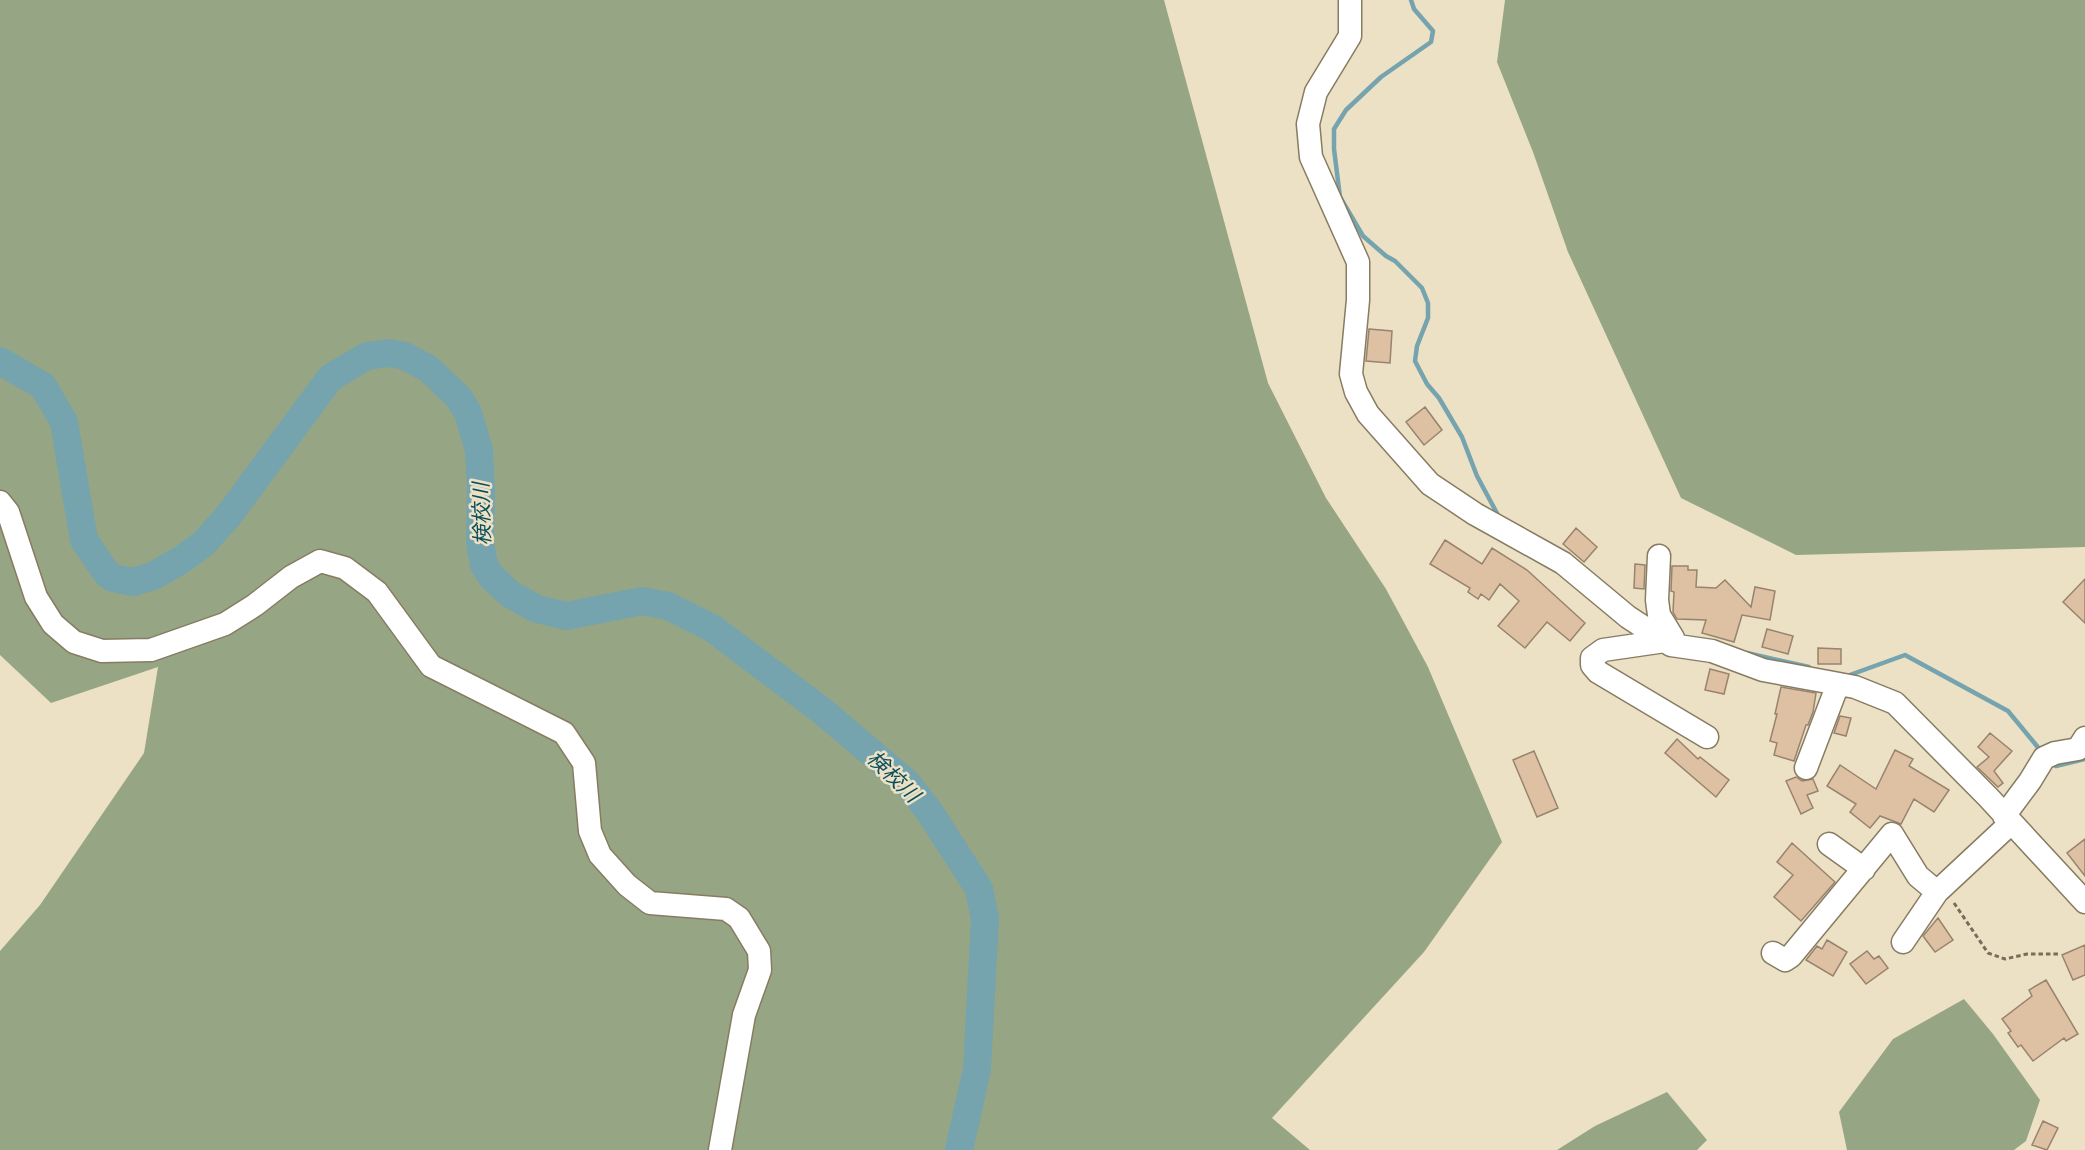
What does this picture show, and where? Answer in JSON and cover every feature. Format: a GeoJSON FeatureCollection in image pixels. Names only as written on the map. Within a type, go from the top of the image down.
{"type":"FeatureCollection","features":[{"type":"Feature","properties":{"kind":"street"},"geometry":{"type":"LineString","coordinates":[[1350,0],[1350,36],[1316,92],[1308,124],[1311,157],[1358,262],[1358,300],[1351,374],[1356,392],[1368,414],[1430,484],[1475,514],[1563,562],[1628,617],[1668,637],[1763,670],[1855,687],[1896,703],[2085,902]]}},
{"type":"Feature","properties":{"kind":"street"},"geometry":{"type":"LineString","coordinates":[[0,502],[8,512],[36,597],[53,624],[74,642],[102,651],[151,650],[225,624],[291,578],[320,561],[345,568],[377,592],[431,666],[564,733],[584,763],[591,831],[600,855],[627,885],[650,903],[726,909],[739,918],[759,951],[760,970],[744,1014],[720,1150]]}},
{"type":"Feature","properties":{"kind":"street"},"geometry":{"type":"LineString","coordinates":[[1659,556],[1657,600],[1659,615],[1668,637]]}},
{"type":"Feature","properties":{"kind":"street"},"geometry":{"type":"LineString","coordinates":[[1668,637],[1604,650],[1592,658],[1592,665],[1598,672],[1707,737]]}},
{"type":"Feature","properties":{"kind":"street"},"geometry":{"type":"LineString","coordinates":[[1806,768],[1838,684]]}},
{"type":"Feature","properties":{"kind":"street"},"geometry":{"type":"LineString","coordinates":[[1903,942],[1937,892],[2008,819],[2030,781],[2049,755],[2083,745]]}},
{"type":"Feature","properties":{"kind":"street"},"geometry":{"type":"LineString","coordinates":[[1773,953],[1785,960],[1791,956],[1892,834],[1917,876],[1937,892]]}},
{"type":"Feature","properties":{"kind":"street"},"geometry":{"type":"LineString","coordinates":[[1829,843],[1864,869]]}},
{"type":"Feature","properties":{"kind":"path"},"geometry":{"type":"LineString","coordinates":[[1937,892],[1946,891],[1988,953],[2005,959],[2027,954],[2058,954]]}},
{"type":"Feature","properties":{"kind":"green space"},"geometry":{"type":"Polygon","coordinates":[[[0,0],[1164,0],[1268,383],[1326,498],[1386,589],[1428,667],[1502,842],[1424,952],[1272,1118],[1310,1150],[0,1150],[0,951],[40,905],[144,753],[158,667],[51,703],[0,655],[0,0]]]}},
{"type":"Feature","properties":{"kind":"green space"},"geometry":{"type":"Polygon","coordinates":[[[1505,0],[2085,0],[2085,547],[1796,555],[1681,498],[1568,252],[1533,152],[1497,62],[1505,0]]]}},
{"type":"Feature","properties":{"kind":"green space"},"geometry":{"type":"Polygon","coordinates":[[[1964,999],[1993,1034],[2040,1100],[2026,1141],[2014,1150],[1847,1150],[1839,1112],[1893,1039],[1964,999]]]}},
{"type":"Feature","properties":{"kind":"green space"},"geometry":{"type":"Polygon","coordinates":[[[1667,1092],[1707,1140],[1697,1150],[1557,1150],[1595,1126],[1667,1092]]]}},
{"type":"Feature","properties":{"kind":"building"},"geometry":{"type":"Polygon","coordinates":[[[1369,329],[1392,331],[1390,363],[1366,361],[1369,329]]]}},
{"type":"Feature","properties":{"kind":"building"},"geometry":{"type":"Polygon","coordinates":[[[1425,407],[1442,430],[1424,445],[1406,422],[1425,407]]]}},
{"type":"Feature","properties":{"kind":"building"},"geometry":{"type":"Polygon","coordinates":[[[1576,528],[1597,547],[1584,562],[1563,544],[1576,528]]]}},
{"type":"Feature","properties":{"kind":"building"},"geometry":{"type":"Polygon","coordinates":[[[1445,540],[1482,564],[1492,548],[1527,570],[1585,623],[1570,641],[1547,622],[1525,648],[1498,626],[1519,601],[1500,584],[1489,600],[1481,594],[1478,599],[1468,592],[1470,588],[1430,564],[1445,540]]]}},
{"type":"Feature","properties":{"kind":"building"},"geometry":{"type":"Polygon","coordinates":[[[1635,564],[1645,565],[1644,589],[1634,588],[1635,564]]]}},
{"type":"Feature","properties":{"kind":"building"},"geometry":{"type":"Polygon","coordinates":[[[1672,566],[1688,566],[1688,570],[1697,570],[1696,587],[1716,588],[1725,580],[1751,607],[1755,587],[1775,591],[1770,620],[1742,615],[1734,642],[1702,633],[1706,620],[1677,619],[1673,612],[1672,566]]]}},
{"type":"Feature","properties":{"kind":"building"},"geometry":{"type":"Polygon","coordinates":[[[2085,579],[2085,623],[2063,602],[2085,579]]]}},
{"type":"Feature","properties":{"kind":"building"},"geometry":{"type":"Polygon","coordinates":[[[1767,629],[1793,636],[1788,654],[1762,647],[1767,629]]]}},
{"type":"Feature","properties":{"kind":"building"},"geometry":{"type":"Polygon","coordinates":[[[1818,648],[1841,649],[1841,664],[1818,664],[1818,648]]]}},
{"type":"Feature","properties":{"kind":"building"},"geometry":{"type":"Polygon","coordinates":[[[1710,669],[1729,674],[1724,694],[1705,690],[1710,669]]]}},
{"type":"Feature","properties":{"kind":"building"},"geometry":{"type":"Polygon","coordinates":[[[1781,687],[1816,693],[1813,712],[1806,725],[1794,761],[1774,755],[1777,743],[1770,741],[1781,687]]]}},
{"type":"Feature","properties":{"kind":"building"},"geometry":{"type":"Polygon","coordinates":[[[1840,716],[1851,718],[1846,736],[1834,733],[1840,716]]]}},
{"type":"Feature","properties":{"kind":"building"},"geometry":{"type":"Polygon","coordinates":[[[1990,733],[2012,751],[1994,771],[2003,783],[1998,787],[1977,767],[1989,757],[1978,747],[1990,733]]]}},
{"type":"Feature","properties":{"kind":"building"},"geometry":{"type":"Polygon","coordinates":[[[1677,739],[1698,759],[1700,757],[1729,780],[1716,797],[1665,753],[1677,739]]]}},
{"type":"Feature","properties":{"kind":"building"},"geometry":{"type":"Polygon","coordinates":[[[1895,750],[1913,759],[1909,766],[1949,790],[1934,812],[1914,799],[1901,824],[1880,816],[1870,828],[1850,812],[1856,804],[1827,786],[1840,765],[1876,789],[1895,750]]]}},
{"type":"Feature","properties":{"kind":"building"},"geometry":{"type":"Polygon","coordinates":[[[1534,751],[1558,808],[1537,817],[1513,760],[1534,751]]]}},
{"type":"Feature","properties":{"kind":"building"},"geometry":{"type":"Polygon","coordinates":[[[1796,777],[1802,781],[1813,779],[1818,791],[1807,795],[1813,808],[1801,814],[1786,781],[1796,777]]]}},
{"type":"Feature","properties":{"kind":"building"},"geometry":{"type":"Polygon","coordinates":[[[2085,839],[2085,876],[2067,853],[2085,839]]]}},
{"type":"Feature","properties":{"kind":"building"},"geometry":{"type":"Polygon","coordinates":[[[1792,843],[1835,882],[1801,921],[1774,897],[1793,875],[1777,862],[1792,843]]]}},
{"type":"Feature","properties":{"kind":"building"},"geometry":{"type":"Polygon","coordinates":[[[1938,918],[1953,940],[1935,952],[1923,936],[1938,918]]]}},
{"type":"Feature","properties":{"kind":"building"},"geometry":{"type":"Polygon","coordinates":[[[1827,940],[1847,952],[1833,976],[1806,960],[1817,946],[1822,949],[1827,940]]]}},
{"type":"Feature","properties":{"kind":"building"},"geometry":{"type":"Polygon","coordinates":[[[2085,945],[2085,975],[2073,980],[2062,955],[2085,945]]]}},
{"type":"Feature","properties":{"kind":"building"},"geometry":{"type":"Polygon","coordinates":[[[1867,951],[1874,959],[1879,956],[1888,968],[1866,984],[1850,964],[1867,951]]]}},
{"type":"Feature","properties":{"kind":"building"},"geometry":{"type":"Polygon","coordinates":[[[2046,980],[2078,1034],[2066,1041],[2064,1038],[2033,1061],[2021,1045],[2018,1047],[2008,1033],[2011,1031],[2002,1019],[2032,996],[2029,990],[2046,980]]]}},
{"type":"Feature","properties":{"kind":"building"},"geometry":{"type":"Polygon","coordinates":[[[2043,1121],[2058,1128],[2047,1150],[2032,1145],[2043,1121]]]}},
{"type":"Feature","properties":{"kind":"waterway"},"geometry":{"type":"LineString","coordinates":[[1411,0],[1414,9],[1433,31],[1431,42],[1381,77],[1346,110],[1334,129],[1340,197],[1363,236],[1395,261],[1422,288],[1428,303],[1428,318],[1417,346],[1415,361],[1427,384],[1439,398],[1462,437],[1477,476],[1499,517]]}},
{"type":"Feature","properties":{"kind":"waterway","name":"検校川"},"geometry":{"type":"LineString","coordinates":[[0,361],[43,386],[64,422],[84,540],[107,574],[113,578],[133,582],[153,576],[204,543],[229,515],[330,378],[367,356],[389,353],[405,356],[429,369],[459,398],[468,413],[479,450],[480,543],[484,565],[491,576],[510,594],[537,609],[566,616],[642,601],[668,606],[712,628],[821,710],[906,782],[929,811],[979,889],[985,919],[977,1069],[959,1150]]}},
{"type":"Feature","properties":{"kind":"waterway"},"geometry":{"type":"LineString","coordinates":[[1747,653],[1809,667]]}},
{"type":"Feature","properties":{"kind":"waterway"},"geometry":{"type":"LineString","coordinates":[[1847,676],[1905,655],[2008,711],[2041,751]]}},
{"type":"Feature","properties":{"kind":"waterway"},"geometry":{"type":"LineString","coordinates":[[2052,761],[2056,766],[2085,759]]}}]}
